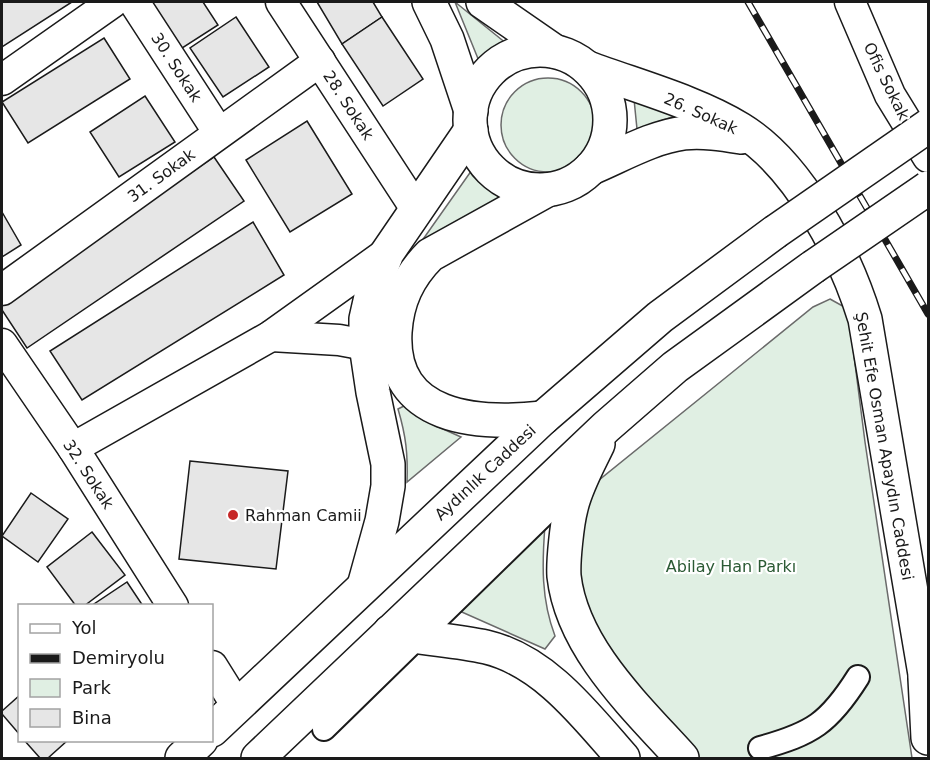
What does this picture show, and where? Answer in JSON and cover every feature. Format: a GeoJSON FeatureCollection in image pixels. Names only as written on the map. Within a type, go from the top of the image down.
{"type":"FeatureCollection","features":[{"type":"Feature","properties":{"kind":"main road"},"geometry":{"type":"LineString","coordinates":[[429,2],[447,39],[471,120],[474,144],[481,158],[490,170],[517,187],[532,190],[563,187],[591,168],[602,154],[608,136],[610,118],[607,99],[588,68],[554,51],[483,2]]}},
{"type":"Feature","properties":{"kind":"main road"},"geometry":{"type":"LineString","coordinates":[[364,586],[382,521],[388,486],[388,464],[366,345],[366,319],[372,288],[387,253],[471,120],[476,92],[486,76],[499,63],[516,54],[536,50],[554,51]]}},
{"type":"Feature","properties":{"kind":"main road","name":"26. Sokak"},"geometry":{"type":"LineString","coordinates":[[588,68],[698,109],[739,128],[754,138]]}},
{"type":"Feature","properties":{"kind":"main road","name":"Aydınlık Caddesi"},"geometry":{"type":"LineString","coordinates":[[213,729],[543,418],[660,317],[775,232],[928,126]]}},
{"type":"Feature","properties":{"kind":"main road","name":"26. Sokak"},"geometry":{"type":"LineString","coordinates":[[591,168],[657,140],[683,134],[719,133],[754,138]]}},
{"type":"Feature","properties":{"kind":"main road","name":"Şehit Efe Osman Apaydın Caddesi"},"geometry":{"type":"LineString","coordinates":[[754,138],[777,160],[819,216],[838,248],[855,286],[865,319],[927,685],[928,738]]}},
{"type":"Feature","properties":{"kind":"main road"},"geometry":{"type":"LineString","coordinates":[[258,759],[404,635],[598,454],[675,367],[813,267],[928,188]]}},
{"type":"Feature","properties":{"kind":"main road"},"geometry":{"type":"LineString","coordinates":[[543,418],[509,422],[488,421],[440,410],[422,399],[410,387],[399,368],[394,347],[399,302],[408,281],[418,266],[430,255],[547,190]]}},
{"type":"Feature","properties":{"kind":"main road"},"geometry":{"type":"LineString","coordinates":[[598,454],[571,508],[564,575],[572,611],[587,644],[613,679],[681,759]]}},
{"type":"Feature","properties":{"kind":"main road"},"geometry":{"type":"LineString","coordinates":[[404,635],[488,648],[516,657],[570,699],[623,759]]}},
{"type":"Feature","properties":{"kind":"main road"},"geometry":{"type":"LineString","coordinates":[[182,759],[200,742]]}},
{"type":"Feature","properties":{"kind":"street"},"geometry":{"type":"LineString","coordinates":[[2,80],[112,2]]}},
{"type":"Feature","properties":{"kind":"street","name":"30. Sokak"},"geometry":{"type":"LineString","coordinates":[[134,2],[219,133]]}},
{"type":"Feature","properties":{"kind":"street","name":"28. Sokak"},"geometry":{"type":"LineString","coordinates":[[281,2],[416,209]]}},
{"type":"Feature","properties":{"kind":"street","name":"Ofis Sokak"},"geometry":{"type":"LineString","coordinates":[[850,2],[890,95],[928,157]]}},
{"type":"Feature","properties":{"kind":"street","name":"31. Sokak"},"geometry":{"type":"LineString","coordinates":[[2,290],[320,61]]}},
{"type":"Feature","properties":{"kind":"street"},"geometry":{"type":"LineString","coordinates":[[73,448],[271,336],[387,253]]}},
{"type":"Feature","properties":{"kind":"street"},"geometry":{"type":"LineString","coordinates":[[271,336],[339,340],[366,345]]}},
{"type":"Feature","properties":{"kind":"street","name":"32. Sokak"},"geometry":{"type":"LineString","coordinates":[[2,344],[73,448],[172,604]]}},
{"type":"Feature","properties":{"kind":"street"},"geometry":{"type":"LineString","coordinates":[[324,729],[404,635],[598,454]]}},
{"type":"Feature","properties":{"kind":"street"},"geometry":{"type":"LineString","coordinates":[[213,668],[237,706]]}},
{"type":"Feature","properties":{"kind":"street"},"geometry":{"type":"LineString","coordinates":[[760,748],[794,738],[816,727],[836,709],[858,677]]}},
{"type":"Feature","properties":{"kind":"green space"},"geometry":{"type":"Polygon","coordinates":[[[455,2],[507,44],[481,66],[455,2]]]}},
{"type":"Feature","properties":{"kind":"green space"},"geometry":{"type":"Polygon","coordinates":[[[548,78],[566,82],[581,92],[591,107],[595,125],[591,143],[581,158],[566,168],[548,172],[530,168],[515,158],[505,143],[501,125],[505,107],[515,92],[530,82],[548,78]]]}},
{"type":"Feature","properties":{"kind":"green space"},"geometry":{"type":"Polygon","coordinates":[[[634,99],[678,115],[637,129],[634,99]]]}},
{"type":"Feature","properties":{"kind":"green space"},"geometry":{"type":"Polygon","coordinates":[[[474,167],[500,199],[419,245],[474,167]]]}},
{"type":"Feature","properties":{"kind":"green space","name":"Abilay Han Parkı"},"geometry":{"type":"Polygon","coordinates":[[[830,299],[848,309],[865,442],[912,758],[699,758],[586,628],[575,584],[588,489],[813,307],[830,299]]]}},
{"type":"Feature","properties":{"kind":"green space"},"geometry":{"type":"Polygon","coordinates":[[[406,405],[423,420],[461,437],[407,482],[406,445],[398,409],[406,405]]]}},
{"type":"Feature","properties":{"kind":"green space"},"geometry":{"type":"Polygon","coordinates":[[[545,525],[543,554],[545,595],[555,636],[545,649],[455,609],[545,525]]]}},
{"type":"Feature","properties":{"kind":"building"},"geometry":{"type":"Polygon","coordinates":[[[2,2],[72,2],[2,47],[2,2]]]}},
{"type":"Feature","properties":{"kind":"building"},"geometry":{"type":"Polygon","coordinates":[[[150,2],[203,2],[218,25],[176,52],[150,2]]]}},
{"type":"Feature","properties":{"kind":"building"},"geometry":{"type":"Polygon","coordinates":[[[317,2],[373,2],[382,17],[342,44],[317,2]]]}},
{"type":"Feature","properties":{"kind":"building"},"geometry":{"type":"Polygon","coordinates":[[[236,17],[269,67],[223,97],[190,48],[236,17]]]}},
{"type":"Feature","properties":{"kind":"building"},"geometry":{"type":"Polygon","coordinates":[[[382,17],[423,79],[383,106],[342,44],[382,17]]]}},
{"type":"Feature","properties":{"kind":"building"},"geometry":{"type":"Polygon","coordinates":[[[104,38],[130,79],[28,143],[2,102],[104,38]]]}},
{"type":"Feature","properties":{"kind":"building"},"geometry":{"type":"Polygon","coordinates":[[[145,96],[175,142],[119,177],[90,132],[145,96]]]}},
{"type":"Feature","properties":{"kind":"building"},"geometry":{"type":"Polygon","coordinates":[[[307,121],[352,194],[290,232],[246,160],[307,121]]]}},
{"type":"Feature","properties":{"kind":"building"},"geometry":{"type":"Polygon","coordinates":[[[214,157],[244,201],[27,348],[2,310],[2,301],[214,157]]]}},
{"type":"Feature","properties":{"kind":"building"},"geometry":{"type":"Polygon","coordinates":[[[2,212],[21,245],[2,257],[2,212]]]}},
{"type":"Feature","properties":{"kind":"building"},"geometry":{"type":"Polygon","coordinates":[[[253,222],[284,275],[82,400],[50,351],[253,222]]]}},
{"type":"Feature","properties":{"kind":"building","name":"Rahman Camii"},"geometry":{"type":"Polygon","coordinates":[[[190,461],[288,471],[276,569],[179,559],[190,461]]]}},
{"type":"Feature","properties":{"kind":"building"},"geometry":{"type":"Polygon","coordinates":[[[31,493],[68,519],[38,562],[2,536],[31,493]]]}},
{"type":"Feature","properties":{"kind":"building"},"geometry":{"type":"Polygon","coordinates":[[[92,532],[125,575],[87,604],[75,604],[47,567],[92,532]]]}},
{"type":"Feature","properties":{"kind":"building"},"geometry":{"type":"Polygon","coordinates":[[[127,582],[142,604],[94,604],[127,582]]]}},
{"type":"Feature","properties":{"kind":"building"},"geometry":{"type":"Polygon","coordinates":[[[18,697],[18,733],[2,714],[2,711],[18,697]]]}},
{"type":"Feature","properties":{"kind":"building"},"geometry":{"type":"Polygon","coordinates":[[[26,742],[66,742],[48,758],[40,758],[26,742]]]}},
{"type":"Feature","properties":{"kind":"railway"},"geometry":{"type":"LineString","coordinates":[[748,2],[928,314]]}},
{"type":"Feature","properties":{"kind":"place","name":"Rahman Camii"},"geometry":{"type":"Point","coordinates":[233,515]}}]}
